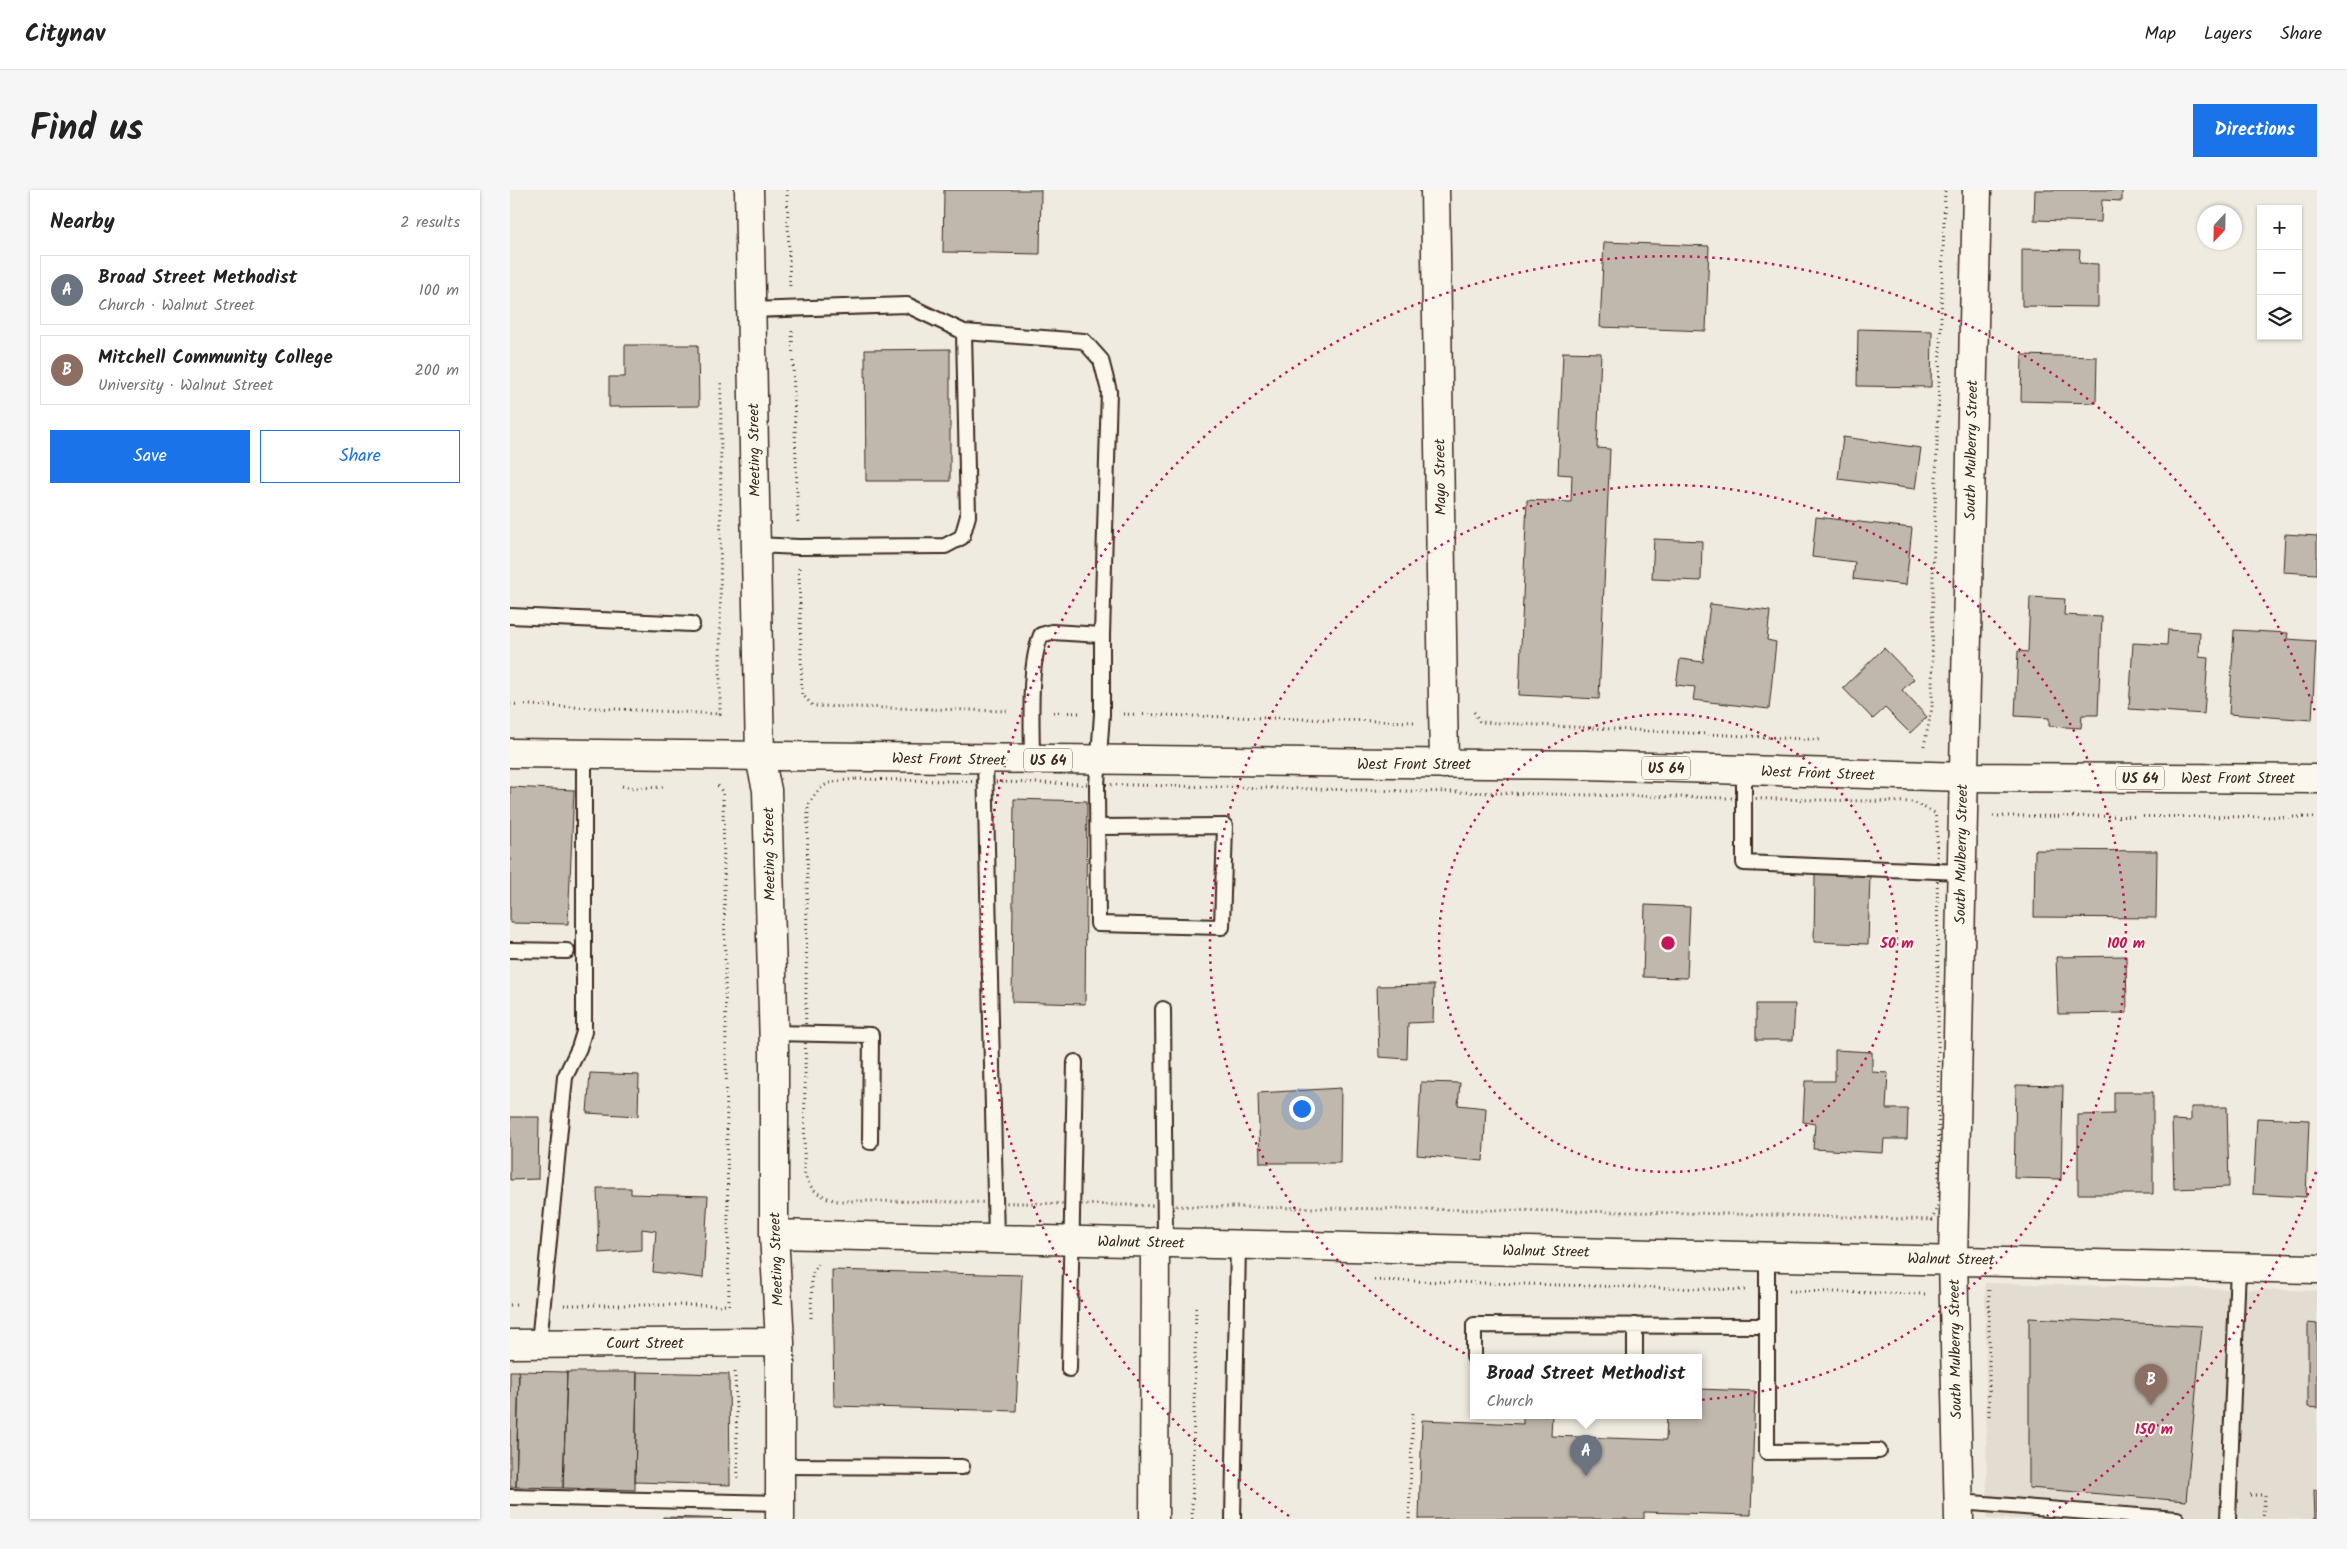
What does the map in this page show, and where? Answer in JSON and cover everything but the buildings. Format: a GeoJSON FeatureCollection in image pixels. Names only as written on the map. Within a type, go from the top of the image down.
{"type":"FeatureCollection","features":[{"type":"Feature","properties":{"kind":"street","name":"Meeting Street"},"geometry":{"type":"LineString","coordinates":[[750,190],[760,758],[767,790],[773,1033],[774,1234],[780,1342],[780,1511]]}},
{"type":"Feature","properties":{"kind":"street","name":"Mayo Street"},"geometry":{"type":"LineString","coordinates":[[1435,190],[1444,764]]}},
{"type":"Feature","properties":{"kind":"street","name":"South Mulberry Street"},"geometry":{"type":"LineString","coordinates":[[1959,1511],[1953,1259],[1950,872],[1962,777],[1977,190]]}},
{"type":"Feature","properties":{"kind":"street","name":"West Front Street"},"geometry":{"type":"LineString","coordinates":[[510,753],[584,766],[760,758],[985,771],[1032,760],[1098,773],[1444,764],[1587,765],[1962,777],[2317,779]]}},
{"type":"Feature","properties":{"kind":"street","name":"Walnut Street"},"geometry":{"type":"LineString","coordinates":[[774,1234],[1953,1259],[2317,1269]]}},
{"type":"Feature","properties":{"kind":"street"},"geometry":{"type":"LineString","coordinates":[[1154,1519],[1160,1242]]}},
{"type":"Feature","properties":{"kind":"street","name":"Court Street"},"geometry":{"type":"LineString","coordinates":[[510,1344],[780,1342]]}},
{"type":"Feature","properties":{"kind":"lane"},"geometry":{"type":"LineString","coordinates":[[752,310],[907,304],[964,332],[1084,341],[1101,360],[1109,391],[1102,635],[1102,714],[1098,773],[1098,924],[1222,927],[1225,826],[1099,827]]}},
{"type":"Feature","properties":{"kind":"lane"},"geometry":{"type":"LineString","coordinates":[[756,544],[799,546],[944,546],[962,537],[968,516],[964,332]]}},
{"type":"Feature","properties":{"kind":"lane"},"geometry":{"type":"LineString","coordinates":[[510,616],[692,624]]}},
{"type":"Feature","properties":{"kind":"lane"},"geometry":{"type":"LineString","coordinates":[[1032,760],[1032,712],[1036,649],[1041,635],[1052,632],[1102,635]]}},
{"type":"Feature","properties":{"kind":"lane"},"geometry":{"type":"LineString","coordinates":[[539,1343],[565,1078],[580,1048],[584,1032],[584,766]]}},
{"type":"Feature","properties":{"kind":"lane"},"geometry":{"type":"LineString","coordinates":[[985,771],[996,1239]]}},
{"type":"Feature","properties":{"kind":"lane"},"geometry":{"type":"LineString","coordinates":[[1744,771],[1744,863],[1950,872]]}},
{"type":"Feature","properties":{"kind":"lane"},"geometry":{"type":"LineString","coordinates":[[510,950],[567,951]]}},
{"type":"Feature","properties":{"kind":"lane"},"geometry":{"type":"LineString","coordinates":[[1160,1242],[1165,1204],[1163,1009]]}},
{"type":"Feature","properties":{"kind":"lane"},"geometry":{"type":"LineString","coordinates":[[773,1033],[871,1035],[870,1142]]}},
{"type":"Feature","properties":{"kind":"lane"},"geometry":{"type":"LineString","coordinates":[[1069,1369],[1075,1062]]}},
{"type":"Feature","properties":{"kind":"lane"},"geometry":{"type":"LineString","coordinates":[[1234,1519],[1238,1244]]}},
{"type":"Feature","properties":{"kind":"lane"},"geometry":{"type":"LineString","coordinates":[[1767,1255],[1767,1452],[1879,1451]]}},
{"type":"Feature","properties":{"kind":"lane"},"geometry":{"type":"LineString","coordinates":[[2228,1519],[2238,1267]]}},
{"type":"Feature","properties":{"kind":"lane"},"geometry":{"type":"LineString","coordinates":[[1474,1354],[1474,1325],[1767,1326]]}},
{"type":"Feature","properties":{"kind":"lane"},"geometry":{"type":"LineString","coordinates":[[1635,1325],[1635,1354]]}},
{"type":"Feature","properties":{"kind":"lane"},"geometry":{"type":"LineString","coordinates":[[780,1466],[962,1467]]}},
{"type":"Feature","properties":{"kind":"lane"},"geometry":{"type":"LineString","coordinates":[[510,1497],[738,1502],[780,1511]]}},
{"type":"Feature","properties":{"kind":"lane"},"geometry":{"type":"LineString","coordinates":[[1959,1511],[2177,1519]]}},
{"type":"Feature","properties":{"kind":"path"},"geometry":{"type":"LineString","coordinates":[[787,190],[802,694],[813,706],[1422,723]]}},
{"type":"Feature","properties":{"kind":"path"},"geometry":{"type":"LineString","coordinates":[[1914,746],[1924,746],[1932,708],[1933,573],[1945,190]]}},
{"type":"Feature","properties":{"kind":"path"},"geometry":{"type":"LineString","coordinates":[[510,704],[720,714],[721,376]]}},
{"type":"Feature","properties":{"kind":"path"},"geometry":{"type":"LineString","coordinates":[[1473,711],[1480,722],[1825,741]]}},
{"type":"Feature","properties":{"kind":"path"},"geometry":{"type":"LineString","coordinates":[[584,766],[635,788],[671,786]]}},
{"type":"Feature","properties":{"kind":"path"},"geometry":{"type":"LineString","coordinates":[[985,771],[1098,773],[1743,799],[1914,802],[1935,813],[1950,872],[1937,1103],[1939,1203],[1932,1220],[1781,1214],[1071,1204],[995,1201],[836,1201],[820,1195],[808,1185],[804,1171],[808,806],[814,793],[826,782],[985,771]]}},
{"type":"Feature","properties":{"kind":"path"},"geometry":{"type":"LineString","coordinates":[[510,1305],[729,1305],[723,793],[716,784],[707,784]]}},
{"type":"Feature","properties":{"kind":"path"},"geometry":{"type":"LineString","coordinates":[[1986,816],[2317,817]]}},
{"type":"Feature","properties":{"kind":"path"},"geometry":{"type":"LineString","coordinates":[[1989,1284],[1989,1419]]}},
{"type":"Feature","properties":{"kind":"path"},"geometry":{"type":"LineString","coordinates":[[1192,1519],[1196,1304]]}},
{"type":"Feature","properties":{"kind":"path"},"geometry":{"type":"LineString","coordinates":[[735,1362],[738,1502]]}},
{"type":"Feature","properties":{"kind":"path"},"geometry":{"type":"LineString","coordinates":[[1409,1519],[1413,1412]]}},
{"type":"Feature","properties":{"kind":"path"},"geometry":{"type":"LineString","coordinates":[[2247,1494],[2265,1495],[2263,1519]]}},
{"type":"Feature","properties":{"kind":"shaded area"},"geometry":{"type":"Polygon","coordinates":[[[1985,1283],[2317,1291],[2317,1519],[1987,1519],[1985,1283]]]}},
{"type":"Feature","properties":{"kind":"place","name":"Mitchell Community College"},"geometry":{"type":"Point","coordinates":[2151,1405]}},
{"type":"Feature","properties":{"kind":"place","name":"Broad Street Methodist"},"geometry":{"type":"Point","coordinates":[1586,1476]}}]}
